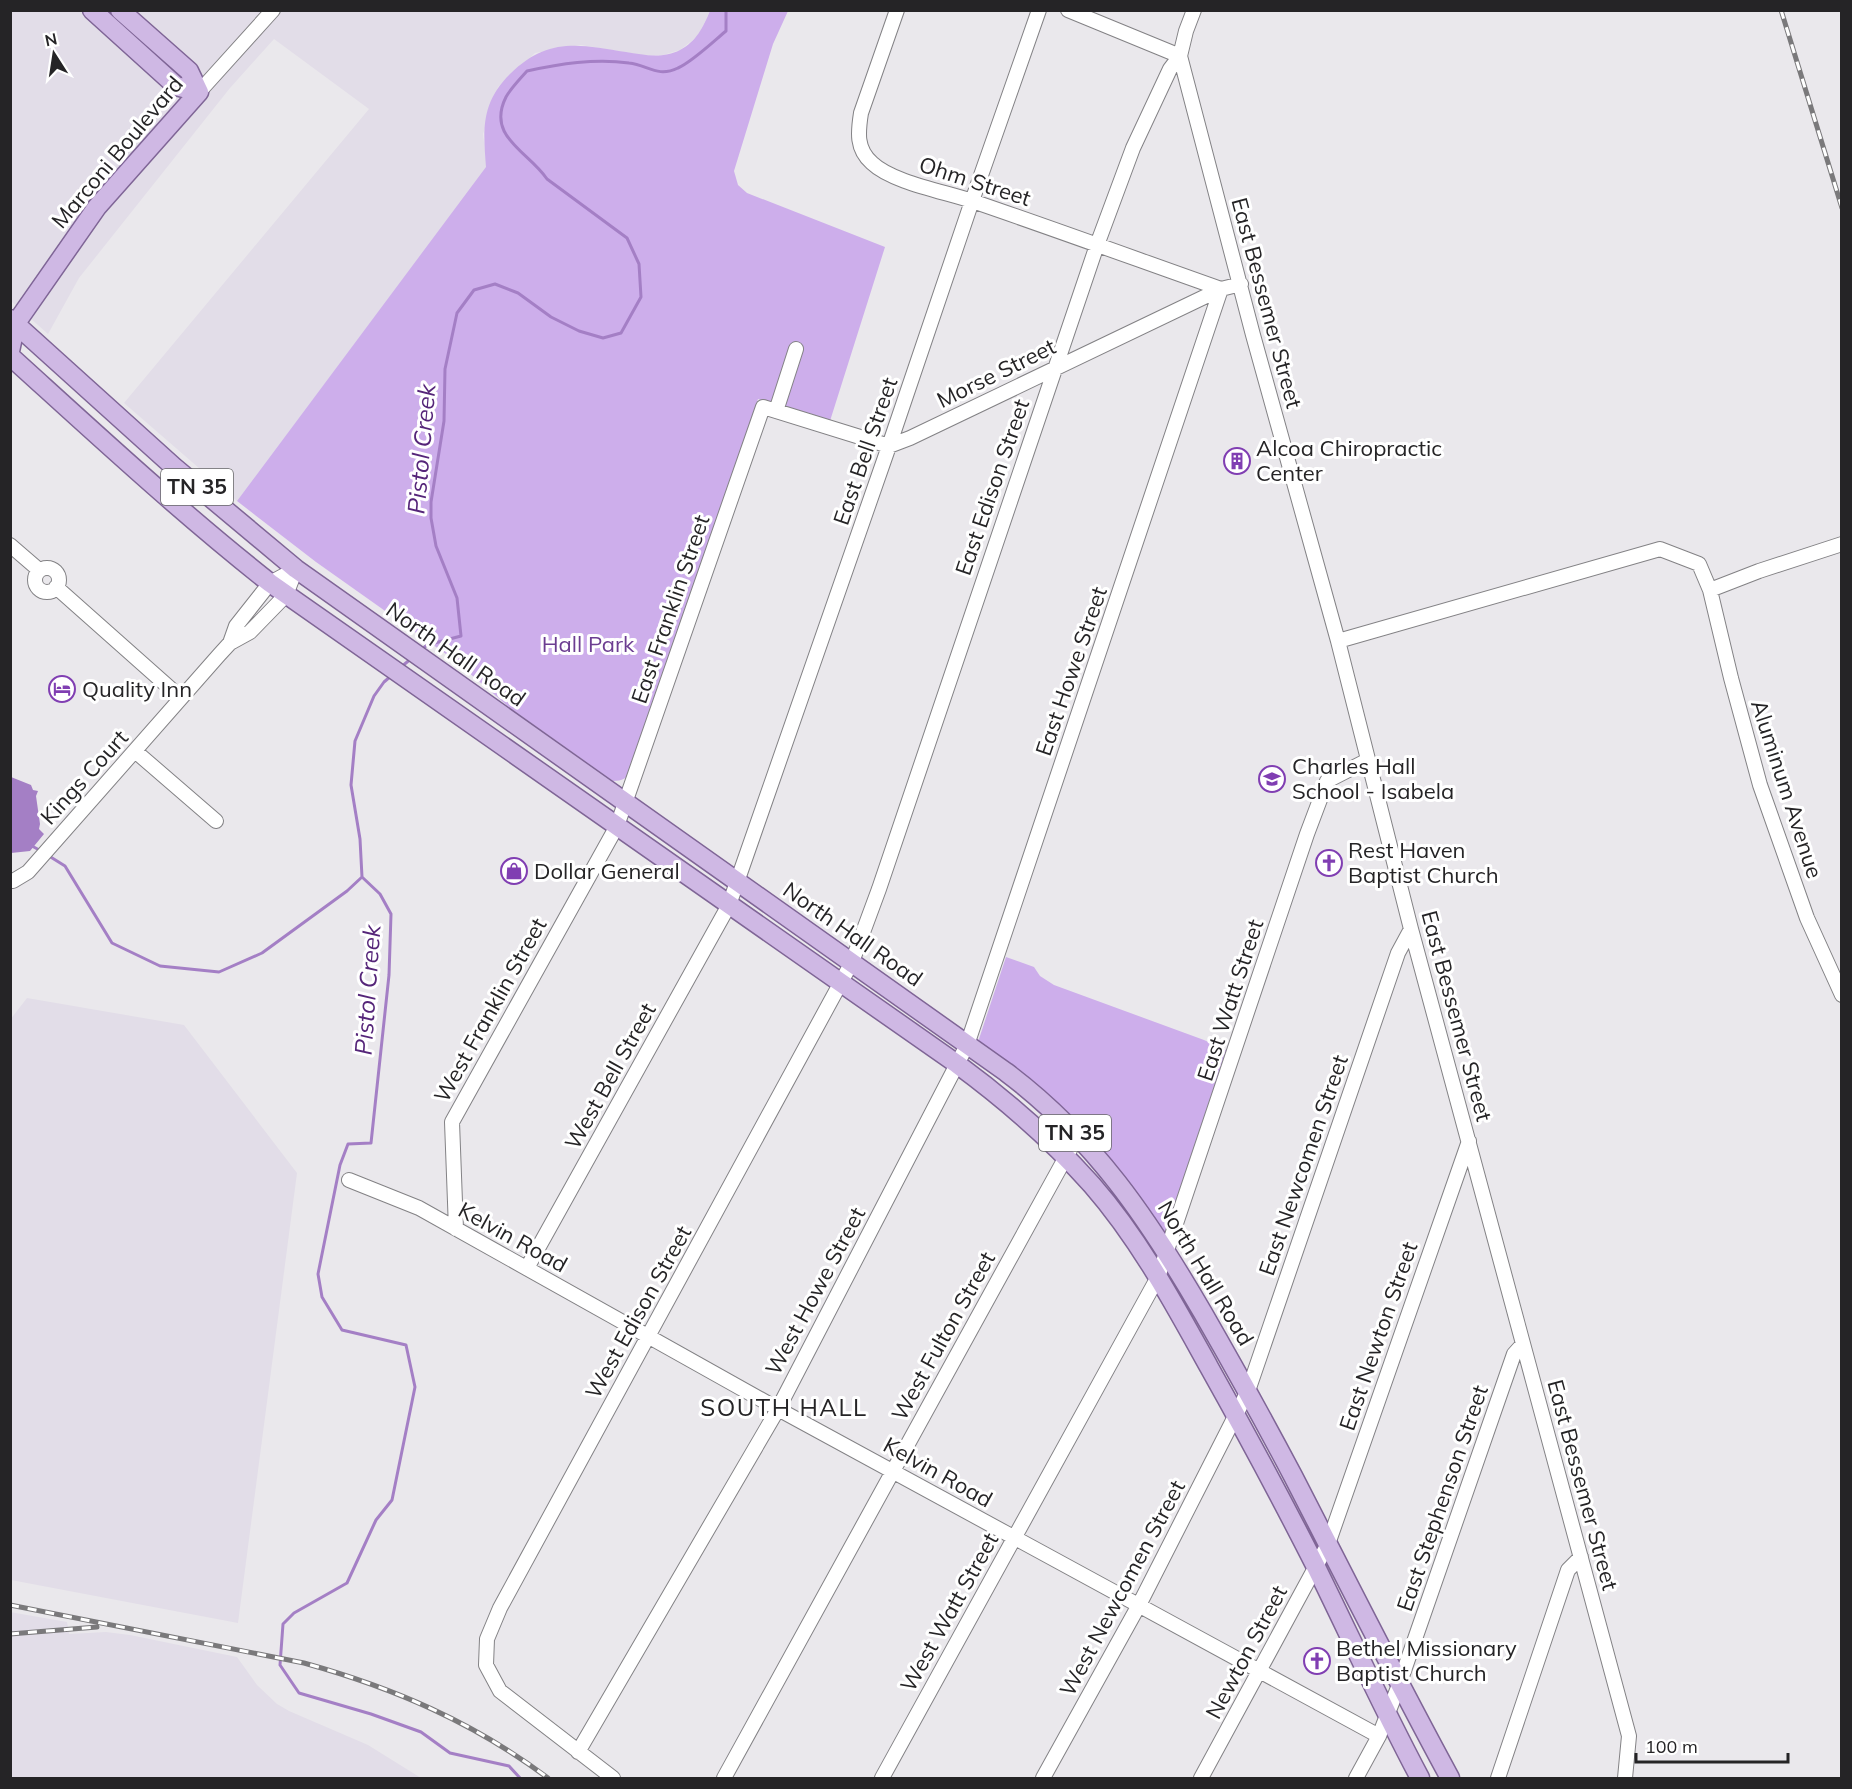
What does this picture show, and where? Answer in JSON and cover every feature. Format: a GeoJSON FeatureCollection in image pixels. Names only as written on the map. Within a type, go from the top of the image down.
{"type":"FeatureCollection","features":[{"type":"Feature","properties":{"kind":"main road"},"geometry":{"type":"LineString","coordinates":[[92,10],[176,86],[199,92]]}},
{"type":"Feature","properties":{"kind":"main road"},"geometry":{"type":"LineString","coordinates":[[120,10],[189,72],[199,92]]}},
{"type":"Feature","properties":{"kind":"main road","name":"Marconi Boulevard"},"geometry":{"type":"LineString","coordinates":[[10,351],[12,323],[97,207],[199,92]]}},
{"type":"Feature","properties":{"kind":"main road","name":"North Hall Road"},"geometry":{"type":"LineString","coordinates":[[12,323],[174,467],[296,569],[967,1045],[1036,1095],[1078,1135],[1136,1205],[1167,1251],[1248,1391],[1399,1685],[1450,1779]]}},
{"type":"Feature","properties":{"kind":"main road","name":"North Hall Road"},"geometry":{"type":"LineString","coordinates":[[10,356],[148,480],[270,583],[957,1064],[1024,1116],[1065,1156],[1112,1210],[1158,1277],[1236,1415],[1315,1567],[1420,1779]]}},
{"type":"Feature","properties":{"kind":"street","name":"Ohm Street"},"geometry":{"type":"LineString","coordinates":[[897,10],[861,113],[858,142],[868,159],[883,172],[1221,289]]}},
{"type":"Feature","properties":{"kind":"street","name":"East Bell Street"},"geometry":{"type":"LineString","coordinates":[[729,905],[1039,10]]}},
{"type":"Feature","properties":{"kind":"street"},"geometry":{"type":"LineString","coordinates":[[1068,10],[1180,56]]}},
{"type":"Feature","properties":{"kind":"street","name":"East Edison Street"},"geometry":{"type":"LineString","coordinates":[[841,983],[852,962],[879,889],[1097,245],[1133,148],[1170,69],[1180,56],[1194,10]]}},
{"type":"Feature","properties":{"kind":"street","name":"Marconi Boulevard"},"geometry":{"type":"LineString","coordinates":[[199,92],[269,13]]}},
{"type":"Feature","properties":{"kind":"street","name":"East Bessemer Street"},"geometry":{"type":"LineString","coordinates":[[1180,56],[1253,336],[1338,641],[1411,929],[1629,1736],[1624,1779]]}},
{"type":"Feature","properties":{"kind":"street","name":"Morse Street"},"geometry":{"type":"LineString","coordinates":[[889,446],[1221,289],[1241,284]]}},
{"type":"Feature","properties":{"kind":"street","name":"East Howe Street"},"geometry":{"type":"LineString","coordinates":[[957,1064],[967,1045],[1221,289]]}},
{"type":"Feature","properties":{"kind":"street","name":"East Franklin Street"},"geometry":{"type":"LineString","coordinates":[[617,826],[769,409],[796,349]]}},
{"type":"Feature","properties":{"kind":"street"},"geometry":{"type":"LineString","coordinates":[[769,409],[889,446]]}},
{"type":"Feature","properties":{"kind":"street"},"geometry":{"type":"LineString","coordinates":[[1710,590],[1759,571],[1842,544]]}},
{"type":"Feature","properties":{"kind":"street"},"geometry":{"type":"LineString","coordinates":[[10,545],[39,570],[34,578],[39,589],[46,592],[56,587],[182,698]]}},
{"type":"Feature","properties":{"kind":"street","name":"Aluminum Avenue"},"geometry":{"type":"LineString","coordinates":[[1338,641],[1660,549],[1699,564],[1710,590],[1760,785],[1807,918],[1842,995]]}},
{"type":"Feature","properties":{"kind":"street","name":"Kings Court"},"geometry":{"type":"LineString","coordinates":[[230,643],[236,626],[270,583],[296,569]]}},
{"type":"Feature","properties":{"kind":"street","name":"Kings Court"},"geometry":{"type":"LineString","coordinates":[[13,881],[28,872],[230,643],[250,632],[286,595],[296,569]]}},
{"type":"Feature","properties":{"kind":"street"},"geometry":{"type":"LineString","coordinates":[[135,751],[216,821]]}},
{"type":"Feature","properties":{"kind":"street","name":"East Watt Street"},"geometry":{"type":"LineString","coordinates":[[1158,1277],[1307,834],[1327,781],[1368,760]]}},
{"type":"Feature","properties":{"kind":"street","name":"West Franklin Street"},"geometry":{"type":"LineString","coordinates":[[456,1229],[452,1122],[617,826]]}},
{"type":"Feature","properties":{"kind":"street","name":"West Bell Street"},"geometry":{"type":"LineString","coordinates":[[527,1268],[729,905]]}},
{"type":"Feature","properties":{"kind":"street","name":"East Newcomen Street"},"geometry":{"type":"LineString","coordinates":[[1236,1415],[1248,1391],[1398,953],[1411,929]]}},
{"type":"Feature","properties":{"kind":"street","name":"West Edison Street"},"geometry":{"type":"LineString","coordinates":[[578,1752],[500,1691],[486,1665],[487,1640],[500,1608],[841,983]]}},
{"type":"Feature","properties":{"kind":"street","name":"West Howe Street"},"geometry":{"type":"LineString","coordinates":[[578,1752],[778,1409],[957,1064]]}},
{"type":"Feature","properties":{"kind":"street","name":"West Fulton Street"},"geometry":{"type":"LineString","coordinates":[[724,1779],[1078,1135]]}},
{"type":"Feature","properties":{"kind":"street","name":"East Newton Street"},"geometry":{"type":"LineString","coordinates":[[1328,1544],[1469,1141]]}},
{"type":"Feature","properties":{"kind":"street","name":"Kelvin Road"},"geometry":{"type":"LineString","coordinates":[[349,1180],[418,1208],[778,1409],[1379,1736]]}},
{"type":"Feature","properties":{"kind":"street","name":"West Watt Street"},"geometry":{"type":"LineString","coordinates":[[882,1779],[1158,1277]]}},
{"type":"Feature","properties":{"kind":"street","name":"East Stephenson Street"},"geometry":{"type":"LineString","coordinates":[[1356,1779],[1379,1736],[1399,1685],[1514,1354],[1523,1344]]}},
{"type":"Feature","properties":{"kind":"street","name":"West Newcomen Street"},"geometry":{"type":"LineString","coordinates":[[1043,1779],[1139,1605],[1236,1415]]}},
{"type":"Feature","properties":{"kind":"street","name":"Newton Street"},"geometry":{"type":"LineString","coordinates":[[1201,1779],[1328,1544]]}},
{"type":"Feature","properties":{"kind":"street"},"geometry":{"type":"LineString","coordinates":[[1498,1779],[1568,1570],[1581,1557]]}},
{"type":"Feature","properties":{"kind":"street"},"geometry":{"type":"LineString","coordinates":[[578,1752],[613,1779]]}},
{"type":"Feature","properties":{"kind":"shaded area"},"geometry":{"type":"Polygon","coordinates":[[[11,11],[710,11],[698,36],[680,50],[663,55],[642,55],[581,45],[535,53],[498,87],[483,134],[487,167],[237,501],[124,403],[369,109],[274,39],[230,88],[79,278],[48,334],[11,301],[11,11]]]}},
{"type":"Feature","properties":{"kind":"shaded area"},"geometry":{"type":"Polygon","coordinates":[[[11,777],[31,785],[33,790],[38,791],[36,796],[39,829],[44,834],[30,851],[11,853],[11,777]]]}},
{"type":"Feature","properties":{"kind":"shaded area"},"geometry":{"type":"Polygon","coordinates":[[[27,998],[184,1025],[297,1173],[238,1623],[11,1580],[10,1020],[27,998]]]}},
{"type":"Feature","properties":{"kind":"shaded area"},"geometry":{"type":"Polygon","coordinates":[[[10,1612],[67,1622],[69,1634],[106,1632],[130,1635],[237,1657],[257,1685],[277,1704],[368,1745],[421,1778],[11,1778],[10,1612]]]}},
{"type":"Feature","properties":{"kind":"green space","name":"Hall Park"},"geometry":{"type":"Polygon","coordinates":[[[710,11],[788,11],[773,44],[734,171],[738,185],[747,193],[885,247],[830,421],[758,399],[632,771],[624,779],[613,781],[510,708],[453,659],[316,562],[237,501],[486,167],[484,141],[486,117],[494,95],[510,74],[537,54],[564,46],[593,47],[653,55],[674,53],[695,38],[710,11]]]}},
{"type":"Feature","properties":{"kind":"green space"},"geometry":{"type":"Polygon","coordinates":[[[1006,957],[1034,967],[1040,976],[1054,985],[1228,1051],[1168,1229],[1163,1232],[1087,1133],[978,1042],[1006,957]]]}},
{"type":"Feature","properties":{"kind":"waterway","name":"Pistol Creek"},"geometry":{"type":"LineString","coordinates":[[421,650],[427,645],[461,636],[457,598],[436,546],[431,518],[431,502],[444,421],[445,369],[457,313],[474,290],[495,284],[518,293],[551,317],[579,331],[603,338],[621,333],[641,297],[639,264],[627,238],[547,179],[512,142],[501,123],[501,111],[506,97],[527,71],[552,66],[603,61],[636,64],[664,72],[671,71],[684,65],[726,31],[726,10]]}},
{"type":"Feature","properties":{"kind":"waterway","name":"Pistol Creek"},"geometry":{"type":"LineString","coordinates":[[401,667],[412,658]]}},
{"type":"Feature","properties":{"kind":"waterway","name":"Pistol Creek"},"geometry":{"type":"LineString","coordinates":[[391,676],[374,696],[355,741],[351,785],[360,839],[362,877],[380,894],[391,914],[389,975],[371,1143],[348,1144],[340,1165],[318,1274],[322,1297],[342,1330],[406,1345],[415,1387],[392,1500],[376,1520],[347,1583],[294,1613],[283,1624],[280,1665],[299,1693],[371,1714],[421,1732],[450,1753],[509,1766],[520,1778]]}},
{"type":"Feature","properties":{"kind":"waterway"},"geometry":{"type":"LineString","coordinates":[[32,846],[41,851]]}},
{"type":"Feature","properties":{"kind":"waterway"},"geometry":{"type":"LineString","coordinates":[[49,856],[65,866],[112,943],[160,966],[219,972],[262,953],[347,891],[362,877]]}},
{"type":"Feature","properties":{"kind":"railway"},"geometry":{"type":"LineString","coordinates":[[1781,10],[1842,208]]}},
{"type":"Feature","properties":{"kind":"railway"},"geometry":{"type":"LineString","coordinates":[[10,1605],[304,1663],[337,1673],[432,1709],[491,1740],[548,1778]]}},
{"type":"Feature","properties":{"kind":"railway"},"geometry":{"type":"LineString","coordinates":[[10,1634],[97,1627]]}},
{"type":"Feature","properties":{"kind":"place","name":"Alcoa Chiropractic Center"},"geometry":{"type":"Point","coordinates":[1237,461]}},
{"type":"Feature","properties":{"kind":"place","name":"Quality Inn"},"geometry":{"type":"Point","coordinates":[62,689]}},
{"type":"Feature","properties":{"kind":"place","name":"Charles Hall School - Isabela"},"geometry":{"type":"Point","coordinates":[1272,779]}},
{"type":"Feature","properties":{"kind":"place","name":"Rest Haven Baptist Church"},"geometry":{"type":"Point","coordinates":[1329,863]}},
{"type":"Feature","properties":{"kind":"place","name":"Dollar General"},"geometry":{"type":"Point","coordinates":[514,871]}},
{"type":"Feature","properties":{"kind":"place","name":"Bethel Missionary Baptist Church"},"geometry":{"type":"Point","coordinates":[1317,1661]}},
{"type":"Feature","properties":{"kind":"district","name":"SOUTH HALL"},"geometry":{"type":"Point","coordinates":[784,1408]}}]}
